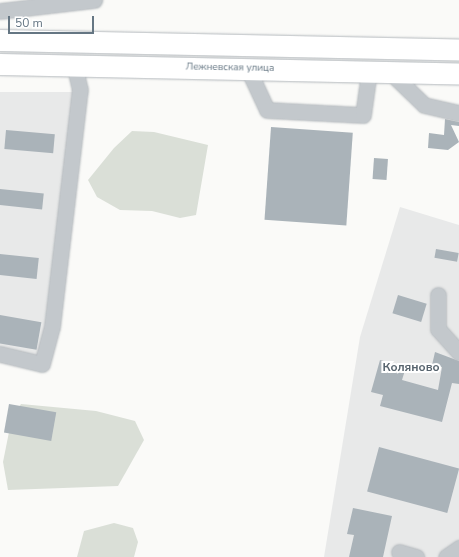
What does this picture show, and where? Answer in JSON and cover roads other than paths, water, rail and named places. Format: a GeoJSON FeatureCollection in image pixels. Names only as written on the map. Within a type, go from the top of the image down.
{"type":"FeatureCollection","features":[{"type":"Feature","properties":{"kind":"highway"},"geometry":{"type":"LineString","coordinates":[[0,40],[459,50]]}},
{"type":"Feature","properties":{"kind":"highway","name":"Лежневская улица"},"geometry":{"type":"LineString","coordinates":[[0,64],[459,74]]}},
{"type":"Feature","properties":{"kind":"street"},"geometry":{"type":"LineString","coordinates":[[0,11],[94,0]]}},
{"type":"Feature","properties":{"kind":"street"},"geometry":{"type":"LineString","coordinates":[[0,354],[42,364],[52,327],[80,90],[74,65]]}},
{"type":"Feature","properties":{"kind":"street"},"geometry":{"type":"LineString","coordinates":[[248,69],[267,110],[363,115],[369,72]]}},
{"type":"Feature","properties":{"kind":"street"},"geometry":{"type":"LineString","coordinates":[[390,72],[424,105],[459,113]]}},
{"type":"Feature","properties":{"kind":"street"},"geometry":{"type":"LineString","coordinates":[[438,295],[438,329],[459,352]]}},
{"type":"Feature","properties":{"kind":"street"},"geometry":{"type":"LineString","coordinates":[[446,557],[459,548]]}},
{"type":"Feature","properties":{"kind":"street"},"geometry":{"type":"LineString","coordinates":[[399,552],[416,557]]}},
{"type":"Feature","properties":{"kind":"district","name":"Коляново"},"geometry":{"type":"Point","coordinates":[411,368]}}]}
